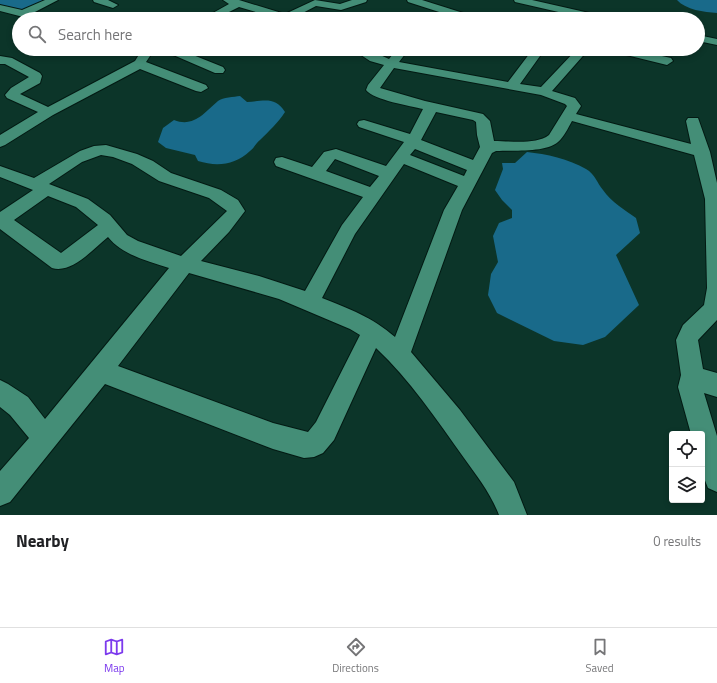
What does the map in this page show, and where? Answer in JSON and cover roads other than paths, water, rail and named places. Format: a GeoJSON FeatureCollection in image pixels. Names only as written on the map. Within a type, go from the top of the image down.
{"type":"FeatureCollection","features":[{"type":"Feature","properties":{"kind":"street"},"geometry":{"type":"LineString","coordinates":[[27,12],[53,0]]}},
{"type":"Feature","properties":{"kind":"street"},"geometry":{"type":"LineString","coordinates":[[98,0],[113,5]]}},
{"type":"Feature","properties":{"kind":"street"},"geometry":{"type":"LineString","coordinates":[[299,12],[315,3],[341,7],[362,0]]}},
{"type":"Feature","properties":{"kind":"street"},"geometry":{"type":"LineString","coordinates":[[412,0],[450,12]]}},
{"type":"Feature","properties":{"kind":"street"},"geometry":{"type":"LineString","coordinates":[[519,0],[572,12]]}},
{"type":"Feature","properties":{"kind":"street"},"geometry":{"type":"LineString","coordinates":[[218,12],[233,2],[268,12]]}},
{"type":"Feature","properties":{"kind":"street"},"geometry":{"type":"LineString","coordinates":[[705,39],[717,42]]}},
{"type":"Feature","properties":{"kind":"street"},"geometry":{"type":"LineString","coordinates":[[0,142],[142,56]]}},
{"type":"Feature","properties":{"kind":"street"},"geometry":{"type":"LineString","coordinates":[[148,56],[201,88]]}},
{"type":"Feature","properties":{"kind":"street"},"geometry":{"type":"LineString","coordinates":[[185,56],[219,70]]}},
{"type":"Feature","properties":{"kind":"street"},"geometry":{"type":"LineString","coordinates":[[370,56],[392,64],[544,92],[559,96],[573,104],[574,108],[554,138],[545,144],[488,147]]}},
{"type":"Feature","properties":{"kind":"street"},"geometry":{"type":"LineString","coordinates":[[398,56],[374,85],[373,90],[381,94],[481,119],[488,147],[475,167],[444,229],[400,355]]}},
{"type":"Feature","properties":{"kind":"street"},"geometry":{"type":"LineString","coordinates":[[511,87],[533,56]]}},
{"type":"Feature","properties":{"kind":"street"},"geometry":{"type":"LineString","coordinates":[[544,92],[577,56]]}},
{"type":"Feature","properties":{"kind":"street"},"geometry":{"type":"LineString","coordinates":[[645,56],[667,61]]}},
{"type":"Feature","properties":{"kind":"street"},"geometry":{"type":"LineString","coordinates":[[0,60],[8,61],[36,76],[36,80],[16,91],[12,95],[48,112]]}},
{"type":"Feature","properties":{"kind":"street"},"geometry":{"type":"LineString","coordinates":[[310,303],[348,230],[412,141],[431,107]]}},
{"type":"Feature","properties":{"kind":"street"},"geometry":{"type":"LineString","coordinates":[[569,116],[702,152]]}},
{"type":"Feature","properties":{"kind":"street"},"geometry":{"type":"LineString","coordinates":[[693,122],[715,200],[716,297],[710,313],[688,334],[687,346],[693,379],[690,381],[690,387],[717,479]]}},
{"type":"Feature","properties":{"kind":"street"},"geometry":{"type":"LineString","coordinates":[[364,124],[412,141],[475,167]]}},
{"type":"Feature","properties":{"kind":"street"},"geometry":{"type":"LineString","coordinates":[[0,492],[100,371],[165,287],[185,264],[233,216],[236,210],[229,202],[213,193],[164,177],[140,161],[100,150],[84,155],[0,220],[60,262],[68,259],[109,226]]}},
{"type":"Feature","properties":{"kind":"street"},"geometry":{"type":"LineString","coordinates":[[314,174],[329,156],[336,154],[388,173]]}},
{"type":"Feature","properties":{"kind":"street"},"geometry":{"type":"LineString","coordinates":[[400,157],[467,183]]}},
{"type":"Feature","properties":{"kind":"street"},"geometry":{"type":"LineString","coordinates":[[282,162],[373,194]]}},
{"type":"Feature","properties":{"kind":"street"},"geometry":{"type":"LineString","coordinates":[[0,171],[82,203],[104,220],[121,240],[131,246],[171,261],[259,284],[358,322],[373,330],[400,355],[451,420],[504,492],[513,515]]}},
{"type":"Feature","properties":{"kind":"street"},"geometry":{"type":"LineString","coordinates":[[100,371],[273,436],[304,445],[314,444],[325,431],[373,330]]}},
{"type":"Feature","properties":{"kind":"street"},"geometry":{"type":"LineString","coordinates":[[693,379],[717,385]]}},
{"type":"Feature","properties":{"kind":"street"},"geometry":{"type":"LineString","coordinates":[[0,392],[19,406],[34,426],[46,437]]}},
{"type":"Feature","properties":{"kind":"water"},"geometry":{"type":"Polygon","coordinates":[[[0,0],[49,0],[21,12],[0,7],[0,0]]]}},
{"type":"Feature","properties":{"kind":"water"},"geometry":{"type":"Polygon","coordinates":[[[677,0],[717,0],[717,13],[690,8],[677,0]]]}},
{"type":"Feature","properties":{"kind":"water"},"geometry":{"type":"Polygon","coordinates":[[[240,96],[247,102],[273,102],[281,107],[285,112],[244,156],[226,164],[205,163],[198,161],[195,155],[166,148],[158,142],[163,128],[174,120],[187,122],[199,118],[218,101],[240,96]]]}},
{"type":"Feature","properties":{"kind":"water"},"geometry":{"type":"Polygon","coordinates":[[[527,152],[542,154],[572,162],[586,169],[594,176],[606,194],[618,206],[636,218],[640,233],[616,255],[639,305],[605,337],[583,345],[554,341],[497,313],[488,295],[491,274],[498,262],[493,236],[499,223],[512,218],[512,210],[495,190],[503,169],[502,163],[515,163],[527,152]]]}}]}
